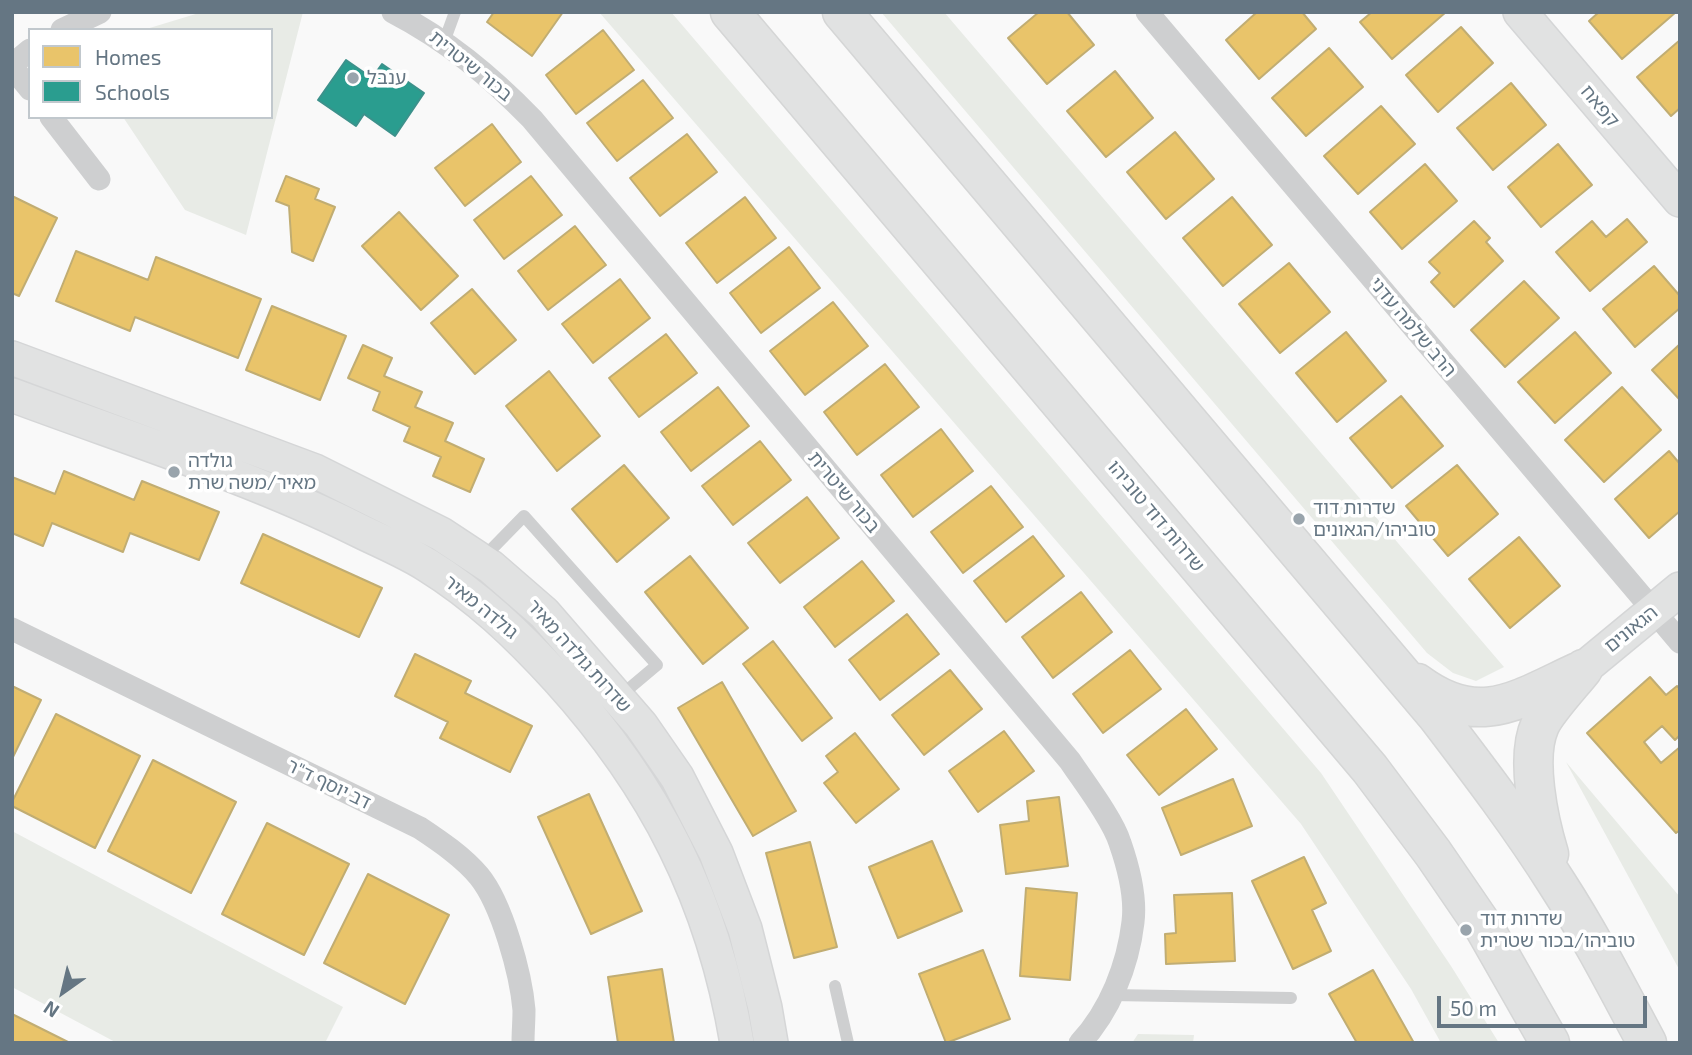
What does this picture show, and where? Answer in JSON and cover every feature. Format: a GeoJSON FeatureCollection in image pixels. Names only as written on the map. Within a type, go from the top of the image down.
{"type":"FeatureCollection","features":[{"type":"Feature","properties":{"kind":"highway","name":"שדרות דוד טוביהו"},"geometry":{"type":"LineString","coordinates":[[730,12],[1370,769],[1433,853],[1485,929],[1520,986],[1550,1043]]}},
{"type":"Feature","properties":{"kind":"highway"},"geometry":{"type":"LineString","coordinates":[[842,12],[1437,716],[1503,803],[1558,883],[1647,1043]]}},
{"type":"Feature","properties":{"kind":"highway"},"geometry":{"type":"LineString","coordinates":[[1398,669],[1433,695],[1460,705],[1484,708],[1510,703],[1583,669]]}},
{"type":"Feature","properties":{"kind":"highway"},"geometry":{"type":"LineString","coordinates":[[1558,883],[1542,833],[1536,800],[1534,753],[1540,725],[1583,669]]}},
{"type":"Feature","properties":{"kind":"street"},"geometry":{"type":"LineString","coordinates":[[66,28],[100,12]]}},
{"type":"Feature","properties":{"kind":"street","name":"בכור שיטרית"},"geometry":{"type":"LineString","coordinates":[[393,12],[462,54],[503,89],[532,119],[1070,761],[1120,841],[1130,884],[1133,920],[1124,965],[1107,1006],[1080,1043]]}},
{"type":"Feature","properties":{"kind":"street","name":"הרב שלמה עדני"},"geometry":{"type":"LineString","coordinates":[[1147,12],[1680,642]]}},
{"type":"Feature","properties":{"kind":"street","name":"קפאח"},"geometry":{"type":"LineString","coordinates":[[1520,12],[1680,200]]}},
{"type":"Feature","properties":{"kind":"street"},"geometry":{"type":"LineString","coordinates":[[28,52],[12,66],[28,86]]}},
{"type":"Feature","properties":{"kind":"street"},"geometry":{"type":"LineString","coordinates":[[53,119],[99,179]]}},
{"type":"Feature","properties":{"kind":"street","name":"שדרות גולדה מאיר"},"geometry":{"type":"LineString","coordinates":[[12,358],[315,471],[441,534],[481,560],[544,613],[641,725],[677,777],[716,853],[745,929],[771,1043]]}},
{"type":"Feature","properties":{"kind":"street","name":"גולדה מאיר"},"geometry":{"type":"LineString","coordinates":[[12,395],[301,502],[425,563],[471,594],[520,637],[606,735],[648,795],[685,867],[713,940],[737,1043]]}},
{"type":"Feature","properties":{"kind":"street","name":"הגאונים"},"geometry":{"type":"LineString","coordinates":[[1583,669],[1680,589]]}},
{"type":"Feature","properties":{"kind":"street","name":"דב יוסף ד\"ר"},"geometry":{"type":"LineString","coordinates":[[12,629],[420,828],[448,847],[479,876],[492,895],[512,950],[524,1009],[523,1043]]}},
{"type":"Feature","properties":{"kind":"lane"},"geometry":{"type":"LineString","coordinates":[[444,42],[456,12]]}},
{"type":"Feature","properties":{"kind":"lane"},"geometry":{"type":"LineString","coordinates":[[481,560],[524,516],[657,665],[619,698]]}},
{"type":"Feature","properties":{"kind":"lane"},"geometry":{"type":"LineString","coordinates":[[835,986],[848,1043]]}},
{"type":"Feature","properties":{"kind":"lane"},"geometry":{"type":"LineString","coordinates":[[1111,995],[1292,998]]}},
{"type":"Feature","properties":{"kind":"shaded area"},"geometry":{"type":"Polygon","coordinates":[[[303,12],[246,235],[185,210],[124,119],[273,119],[273,28],[150,28],[199,13],[303,12]]]}},
{"type":"Feature","properties":{"kind":"shaded area"},"geometry":{"type":"Polygon","coordinates":[[[599,12],[671,12],[1321,773],[1451,966],[1499,1043],[1441,1043],[1411,989],[1301,824],[599,12]]]}},
{"type":"Feature","properties":{"kind":"shaded area"},"geometry":{"type":"Polygon","coordinates":[[[881,12],[944,12],[1504,667],[1476,681],[1453,673],[1427,653],[881,12]]]}},
{"type":"Feature","properties":{"kind":"shaded area"},"geometry":{"type":"Polygon","coordinates":[[[1566,762],[1680,897],[1680,971],[1566,762]]]}},
{"type":"Feature","properties":{"kind":"shaded area"},"geometry":{"type":"Polygon","coordinates":[[[12,831],[343,1007],[325,1043],[117,1043],[12,987],[12,831]]]}},
{"type":"Feature","properties":{"kind":"shaded area"},"geometry":{"type":"Polygon","coordinates":[[[1138,1034],[1194,1035],[1193,1043],[1132,1043],[1138,1034]]]}},
{"type":"Feature","properties":{"kind":"building: Homes"},"geometry":{"type":"Polygon","coordinates":[[[494,12],[563,12],[532,56],[487,22],[494,12]]]}},
{"type":"Feature","properties":{"kind":"building: Homes"},"geometry":{"type":"Polygon","coordinates":[[[1039,12],[1067,12],[1094,45],[1047,84],[1008,38],[1039,12]]]}},
{"type":"Feature","properties":{"kind":"building: Homes"},"geometry":{"type":"Polygon","coordinates":[[[1257,12],[1302,12],[1316,29],[1259,79],[1226,40],[1257,12]]]}},
{"type":"Feature","properties":{"kind":"building: Homes"},"geometry":{"type":"Polygon","coordinates":[[[1372,12],[1446,12],[1392,59],[1360,22],[1372,12]]]}},
{"type":"Feature","properties":{"kind":"building: Homes"},"geometry":{"type":"Polygon","coordinates":[[[1599,12],[1676,12],[1622,59],[1589,21],[1599,12]]]}},
{"type":"Feature","properties":{"kind":"building: Homes"},"geometry":{"type":"Polygon","coordinates":[[[1461,27],[1493,63],[1438,112],[1406,75],[1461,27]]]}},
{"type":"Feature","properties":{"kind":"building: Homes"},"geometry":{"type":"Polygon","coordinates":[[[603,30],[634,70],[576,114],[546,75],[603,30]]]}},
{"type":"Feature","properties":{"kind":"building: Homes"},"geometry":{"type":"Polygon","coordinates":[[[1680,40],[1680,108],[1671,116],[1637,77],[1680,40]]]}},
{"type":"Feature","properties":{"kind":"building: Homes"},"geometry":{"type":"Polygon","coordinates":[[[1329,48],[1363,87],[1306,136],[1272,98],[1329,48]]]}},
{"type":"Feature","properties":{"kind":"building: Homes"},"geometry":{"type":"Polygon","coordinates":[[[1115,71],[1153,118],[1106,157],[1067,111],[1115,71]]]}},
{"type":"Feature","properties":{"kind":"building: Homes"},"geometry":{"type":"Polygon","coordinates":[[[643,80],[673,118],[617,161],[587,123],[643,80]]]}},
{"type":"Feature","properties":{"kind":"building: Homes"},"geometry":{"type":"Polygon","coordinates":[[[1511,83],[1546,125],[1493,170],[1457,128],[1511,83]]]}},
{"type":"Feature","properties":{"kind":"building: Homes"},"geometry":{"type":"Polygon","coordinates":[[[1381,106],[1415,144],[1358,194],[1324,156],[1381,106]]]}},
{"type":"Feature","properties":{"kind":"building: Homes"},"geometry":{"type":"Polygon","coordinates":[[[492,124],[521,162],[465,206],[435,168],[492,124]]]}},
{"type":"Feature","properties":{"kind":"building: Homes"},"geometry":{"type":"Polygon","coordinates":[[[1175,132],[1214,179],[1166,219],[1127,172],[1175,132]]]}},
{"type":"Feature","properties":{"kind":"building: Homes"},"geometry":{"type":"Polygon","coordinates":[[[687,134],[717,172],[660,216],[630,178],[687,134]]]}},
{"type":"Feature","properties":{"kind":"building: Homes"},"geometry":{"type":"Polygon","coordinates":[[[1558,144],[1592,185],[1541,227],[1508,187],[1558,144]]]}},
{"type":"Feature","properties":{"kind":"building: Homes"},"geometry":{"type":"Polygon","coordinates":[[[1425,164],[1457,201],[1402,249],[1370,212],[1425,164]]]}},
{"type":"Feature","properties":{"kind":"building: Homes"},"geometry":{"type":"Polygon","coordinates":[[[286,176],[319,189],[315,199],[335,207],[313,261],[292,252],[289,206],[276,201],[286,176]]]}},
{"type":"Feature","properties":{"kind":"building: Homes"},"geometry":{"type":"Polygon","coordinates":[[[531,176],[562,215],[504,259],[474,220],[531,176]]]}},
{"type":"Feature","properties":{"kind":"building: Homes"},"geometry":{"type":"Polygon","coordinates":[[[12,196],[57,218],[19,296],[12,293],[12,196]]]}},
{"type":"Feature","properties":{"kind":"building: Homes"},"geometry":{"type":"Polygon","coordinates":[[[745,197],[776,238],[717,283],[686,243],[745,197]]]}},
{"type":"Feature","properties":{"kind":"building: Homes"},"geometry":{"type":"Polygon","coordinates":[[[1232,197],[1272,245],[1223,286],[1183,238],[1232,197]]]}},
{"type":"Feature","properties":{"kind":"building: Homes"},"geometry":{"type":"Polygon","coordinates":[[[399,212],[458,276],[421,310],[362,246],[399,212]]]}},
{"type":"Feature","properties":{"kind":"building: Homes"},"geometry":{"type":"Polygon","coordinates":[[[1627,219],[1647,242],[1590,291],[1556,252],[1592,221],[1606,237],[1627,219]]]}},
{"type":"Feature","properties":{"kind":"building: Homes"},"geometry":{"type":"Polygon","coordinates":[[[1474,221],[1490,238],[1486,242],[1503,261],[1454,307],[1431,282],[1440,273],[1429,262],[1474,221]]]}},
{"type":"Feature","properties":{"kind":"building: Homes"},"geometry":{"type":"Polygon","coordinates":[[[575,226],[606,265],[548,310],[518,271],[575,226]]]}},
{"type":"Feature","properties":{"kind":"building: Homes"},"geometry":{"type":"Polygon","coordinates":[[[789,247],[820,288],[761,333],[730,293],[789,247]]]}},
{"type":"Feature","properties":{"kind":"building: Homes"},"geometry":{"type":"Polygon","coordinates":[[[76,251],[148,280],[156,257],[261,299],[238,358],[135,317],[130,331],[56,301],[76,251]]]}},
{"type":"Feature","properties":{"kind":"building: Homes"},"geometry":{"type":"Polygon","coordinates":[[[1289,263],[1330,312],[1280,353],[1239,304],[1289,263]]]}},
{"type":"Feature","properties":{"kind":"building: Homes"},"geometry":{"type":"Polygon","coordinates":[[[1654,266],[1680,296],[1680,308],[1635,347],[1603,309],[1654,266]]]}},
{"type":"Feature","properties":{"kind":"building: Homes"},"geometry":{"type":"Polygon","coordinates":[[[620,279],[650,318],[593,363],[562,324],[620,279]]]}},
{"type":"Feature","properties":{"kind":"building: Homes"},"geometry":{"type":"Polygon","coordinates":[[[1524,281],[1559,318],[1505,367],[1471,330],[1524,281]]]}},
{"type":"Feature","properties":{"kind":"building: Homes"},"geometry":{"type":"Polygon","coordinates":[[[472,289],[516,340],[475,374],[431,323],[472,289]]]}},
{"type":"Feature","properties":{"kind":"building: Homes"},"geometry":{"type":"Polygon","coordinates":[[[833,302],[868,346],[805,395],[770,351],[833,302]]]}},
{"type":"Feature","properties":{"kind":"building: Homes"},"geometry":{"type":"Polygon","coordinates":[[[272,306],[346,336],[320,400],[246,370],[272,306]]]}},
{"type":"Feature","properties":{"kind":"building: Homes"},"geometry":{"type":"Polygon","coordinates":[[[1346,332],[1386,381],[1337,422],[1296,373],[1346,332]]]}},
{"type":"Feature","properties":{"kind":"building: Homes"},"geometry":{"type":"Polygon","coordinates":[[[1575,332],[1611,373],[1555,423],[1518,382],[1575,332]]]}},
{"type":"Feature","properties":{"kind":"building: Homes"},"geometry":{"type":"Polygon","coordinates":[[[666,334],[697,373],[639,417],[609,378],[666,334]]]}},
{"type":"Feature","properties":{"kind":"building: Homes"},"geometry":{"type":"Polygon","coordinates":[[[1680,344],[1680,400],[1652,370],[1680,344]]]}},
{"type":"Feature","properties":{"kind":"building: Homes"},"geometry":{"type":"Polygon","coordinates":[[[363,345],[392,358],[384,376],[422,392],[415,407],[453,423],[445,441],[484,459],[470,492],[433,476],[441,457],[404,441],[410,427],[373,410],[380,392],[348,378],[363,345]]]}},
{"type":"Feature","properties":{"kind":"building: Homes"},"geometry":{"type":"Polygon","coordinates":[[[885,364],[919,407],[857,455],[824,412],[885,364]]]}},
{"type":"Feature","properties":{"kind":"building: Homes"},"geometry":{"type":"Polygon","coordinates":[[[549,371],[600,436],[557,471],[506,406],[549,371]]]}},
{"type":"Feature","properties":{"kind":"building: Homes"},"geometry":{"type":"Polygon","coordinates":[[[718,387],[749,426],[691,471],[661,432],[718,387]]]}},
{"type":"Feature","properties":{"kind":"building: Homes"},"geometry":{"type":"Polygon","coordinates":[[[1622,387],[1661,430],[1604,482],[1565,440],[1622,387]]]}},
{"type":"Feature","properties":{"kind":"building: Homes"},"geometry":{"type":"Polygon","coordinates":[[[1401,396],[1443,446],[1392,488],[1350,438],[1401,396]]]}},
{"type":"Feature","properties":{"kind":"building: Homes"},"geometry":{"type":"Polygon","coordinates":[[[941,429],[973,471],[913,517],[881,475],[941,429]]]}},
{"type":"Feature","properties":{"kind":"building: Homes"},"geometry":{"type":"Polygon","coordinates":[[[760,441],[791,480],[733,525],[702,486],[760,441]]]}},
{"type":"Feature","properties":{"kind":"building: Homes"},"geometry":{"type":"Polygon","coordinates":[[[1669,451],[1680,464],[1680,511],[1649,538],[1615,499],[1669,451]]]}},
{"type":"Feature","properties":{"kind":"building: Homes"},"geometry":{"type":"Polygon","coordinates":[[[624,465],[669,518],[617,562],[572,509],[624,465]]]}},
{"type":"Feature","properties":{"kind":"building: Homes"},"geometry":{"type":"Polygon","coordinates":[[[1457,465],[1498,514],[1448,556],[1406,506],[1457,465]]]}},
{"type":"Feature","properties":{"kind":"building: Homes"},"geometry":{"type":"Polygon","coordinates":[[[64,471],[134,500],[142,481],[219,512],[199,560],[130,533],[123,552],[52,523],[43,546],[12,533],[12,477],[55,494],[64,471]]]}},
{"type":"Feature","properties":{"kind":"building: Homes"},"geometry":{"type":"Polygon","coordinates":[[[991,486],[1023,527],[963,573],[931,532],[991,486]]]}},
{"type":"Feature","properties":{"kind":"building: Homes"},"geometry":{"type":"Polygon","coordinates":[[[807,497],[839,538],[780,583],[748,543],[807,497]]]}},
{"type":"Feature","properties":{"kind":"building: Homes"},"geometry":{"type":"Polygon","coordinates":[[[263,534],[382,588],[359,637],[241,583],[263,534]]]}},
{"type":"Feature","properties":{"kind":"building: Homes"},"geometry":{"type":"Polygon","coordinates":[[[1033,536],[1064,576],[1006,622],[974,581],[1033,536]]]}},
{"type":"Feature","properties":{"kind":"building: Homes"},"geometry":{"type":"Polygon","coordinates":[[[1519,537],[1560,586],[1510,628],[1469,579],[1519,537]]]}},
{"type":"Feature","properties":{"kind":"building: Homes"},"geometry":{"type":"Polygon","coordinates":[[[690,556],[748,628],[703,664],[645,592],[690,556]]]}},
{"type":"Feature","properties":{"kind":"building: Homes"},"geometry":{"type":"Polygon","coordinates":[[[862,561],[894,601],[835,647],[804,607],[862,561]]]}},
{"type":"Feature","properties":{"kind":"building: Homes"},"geometry":{"type":"Polygon","coordinates":[[[1081,592],[1112,632],[1053,678],[1022,637],[1081,592]]]}},
{"type":"Feature","properties":{"kind":"building: Homes"},"geometry":{"type":"Polygon","coordinates":[[[907,614],[939,654],[880,700],[849,660],[907,614]]]}},
{"type":"Feature","properties":{"kind":"building: Homes"},"geometry":{"type":"Polygon","coordinates":[[[773,641],[832,718],[802,741],[743,664],[773,641]]]}},
{"type":"Feature","properties":{"kind":"building: Homes"},"geometry":{"type":"Polygon","coordinates":[[[1130,650],[1161,689],[1103,733],[1073,694],[1130,650]]]}},
{"type":"Feature","properties":{"kind":"building: Homes"},"geometry":{"type":"Polygon","coordinates":[[[415,654],[471,681],[465,693],[532,726],[510,772],[440,738],[448,722],[395,696],[415,654]]]}},
{"type":"Feature","properties":{"kind":"building: Homes"},"geometry":{"type":"Polygon","coordinates":[[[950,670],[982,709],[924,755],[892,715],[950,670]]]}},
{"type":"Feature","properties":{"kind":"building: Homes"},"geometry":{"type":"Polygon","coordinates":[[[1650,677],[1666,695],[1677,686],[1680,689],[1680,735],[1675,740],[1662,726],[1644,742],[1661,763],[1680,747],[1680,830],[1676,833],[1587,733],[1650,677]]]}},
{"type":"Feature","properties":{"kind":"building: Homes"},"geometry":{"type":"Polygon","coordinates":[[[722,682],[796,811],[753,836],[678,708],[722,682]]]}},
{"type":"Feature","properties":{"kind":"building: Homes"},"geometry":{"type":"Polygon","coordinates":[[[12,686],[41,700],[12,759],[12,686]]]}},
{"type":"Feature","properties":{"kind":"building: Homes"},"geometry":{"type":"Polygon","coordinates":[[[1186,709],[1217,749],[1159,795],[1127,755],[1186,709]]]}},
{"type":"Feature","properties":{"kind":"building: Homes"},"geometry":{"type":"Polygon","coordinates":[[[56,714],[140,756],[95,848],[12,806],[56,714]]]}},
{"type":"Feature","properties":{"kind":"building: Homes"},"geometry":{"type":"Polygon","coordinates":[[[1004,731],[1034,771],[978,812],[949,771],[1004,731]]]}},
{"type":"Feature","properties":{"kind":"building: Homes"},"geometry":{"type":"Polygon","coordinates":[[[855,733],[899,789],[856,823],[824,783],[838,772],[826,756],[855,733]]]}},
{"type":"Feature","properties":{"kind":"building: Homes"},"geometry":{"type":"Polygon","coordinates":[[[153,760],[236,802],[191,893],[108,851],[153,760]]]}},
{"type":"Feature","properties":{"kind":"building: Homes"},"geometry":{"type":"Polygon","coordinates":[[[1233,779],[1252,826],[1181,855],[1162,808],[1233,779]]]}},
{"type":"Feature","properties":{"kind":"building: Homes"},"geometry":{"type":"Polygon","coordinates":[[[589,794],[642,911],[591,934],[538,817],[589,794]]]}},
{"type":"Feature","properties":{"kind":"building: Homes"},"geometry":{"type":"Polygon","coordinates":[[[1059,797],[1068,866],[1006,874],[1000,825],[1029,821],[1027,801],[1059,797]]]}},
{"type":"Feature","properties":{"kind":"building: Homes"},"geometry":{"type":"Polygon","coordinates":[[[267,823],[349,864],[304,955],[222,914],[267,823]]]}},
{"type":"Feature","properties":{"kind":"building: Homes"},"geometry":{"type":"Polygon","coordinates":[[[932,841],[962,911],[898,938],[869,867],[932,841]]]}},
{"type":"Feature","properties":{"kind":"building: Homes"},"geometry":{"type":"Polygon","coordinates":[[[810,842],[837,947],[794,958],[766,853],[810,842]]]}},
{"type":"Feature","properties":{"kind":"building: Homes"},"geometry":{"type":"Polygon","coordinates":[[[1304,857],[1326,903],[1312,910],[1331,951],[1293,969],[1252,881],[1304,857]]]}},
{"type":"Feature","properties":{"kind":"building: Homes"},"geometry":{"type":"Polygon","coordinates":[[[368,874],[449,915],[405,1004],[324,963],[368,874]]]}},
{"type":"Feature","properties":{"kind":"building: Homes"},"geometry":{"type":"Polygon","coordinates":[[[1026,888],[1077,893],[1070,980],[1020,976],[1026,888]]]}},
{"type":"Feature","properties":{"kind":"building: Homes"},"geometry":{"type":"Polygon","coordinates":[[[1232,893],[1235,961],[1166,964],[1165,934],[1176,933],[1174,895],[1232,893]]]}},
{"type":"Feature","properties":{"kind":"building: Homes"},"geometry":{"type":"Polygon","coordinates":[[[983,950],[1010,1019],[946,1043],[919,974],[983,950]]]}},
{"type":"Feature","properties":{"kind":"building: Homes"},"geometry":{"type":"Polygon","coordinates":[[[662,969],[674,1043],[618,1043],[608,977],[662,969]]]}},
{"type":"Feature","properties":{"kind":"building: Homes"},"geometry":{"type":"Polygon","coordinates":[[[1373,970],[1414,1043],[1357,1043],[1329,994],[1373,970]]]}},
{"type":"Feature","properties":{"kind":"building: Homes"},"geometry":{"type":"Polygon","coordinates":[[[12,1014],[68,1042],[68,1043],[12,1043],[12,1014]]]}},
{"type":"Feature","properties":{"kind":"building: Schools"},"geometry":{"type":"Polygon","coordinates":[[[346,60],[372,78],[382,64],[424,93],[395,136],[364,114],[356,126],[318,100],[346,60]]]}},
{"type":"Feature","properties":{"kind":"place","name":"ענבל"},"geometry":{"type":"Point","coordinates":[353,78]}},
{"type":"Feature","properties":{"kind":"place","name":"גולדה מאיר/משה שרת"},"geometry":{"type":"Point","coordinates":[174,472]}},
{"type":"Feature","properties":{"kind":"place","name":"שדרות דוד טוביהו/הגאונים"},"geometry":{"type":"Point","coordinates":[1299,519]}},
{"type":"Feature","properties":{"kind":"place","name":"שדרות דוד טוביהו/בכור שטרית"},"geometry":{"type":"Point","coordinates":[1466,930]}}]}
